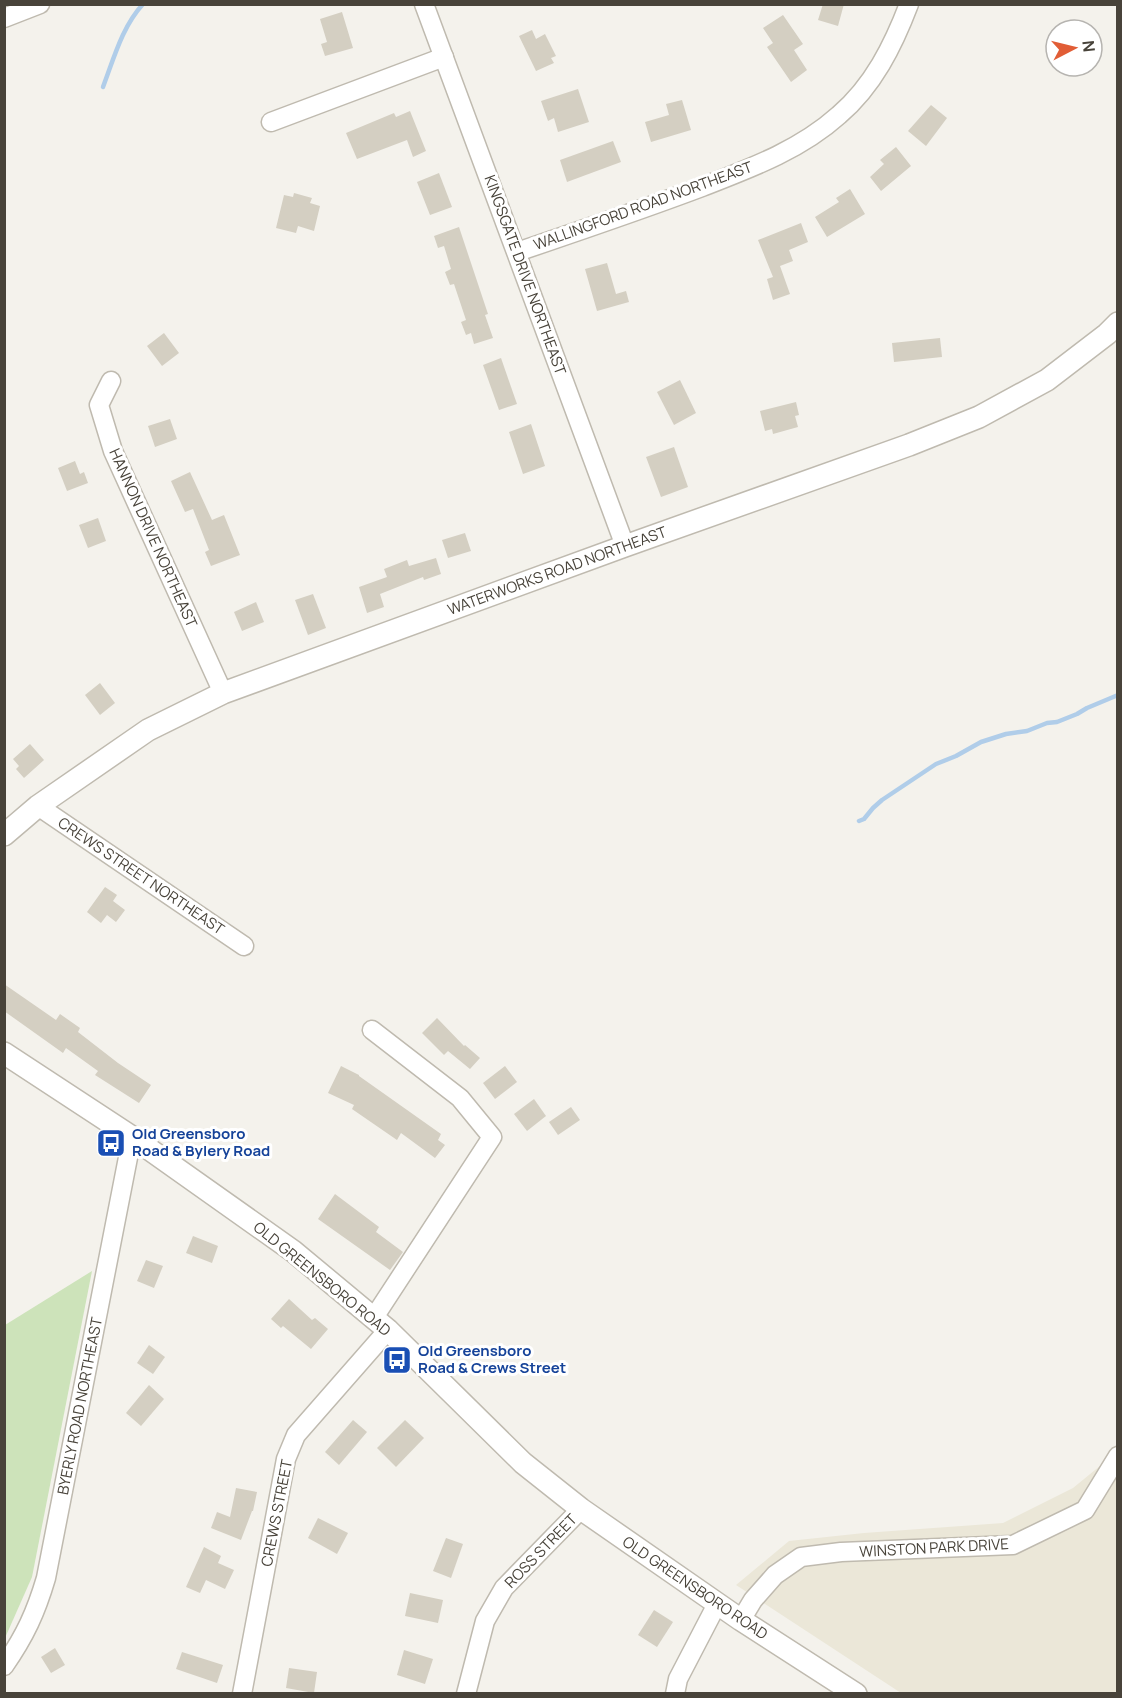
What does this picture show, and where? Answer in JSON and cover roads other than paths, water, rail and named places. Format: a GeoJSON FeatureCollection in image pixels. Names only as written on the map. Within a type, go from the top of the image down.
{"type":"FeatureCollection","features":[{"type":"Feature","properties":{"kind":"street"},"geometry":{"type":"LineString","coordinates":[[4,18],[39,4]]}},
{"type":"Feature","properties":{"kind":"street","name":"KINGSGATE DRIVE NORTHEAST"},"geometry":{"type":"LineString","coordinates":[[424,4],[625,546]]}},
{"type":"Feature","properties":{"kind":"street","name":"WALLINGFORD ROAD NORTHEAST"},"geometry":{"type":"LineString","coordinates":[[517,252],[653,206],[745,170],[792,149],[815,135],[863,91],[882,64],[898,35],[909,4]]}},
{"type":"Feature","properties":{"kind":"street"},"geometry":{"type":"LineString","coordinates":[[271,122],[444,57]]}},
{"type":"Feature","properties":{"kind":"street","name":"WATERWORKS ROAD NORTHEAST"},"geometry":{"type":"LineString","coordinates":[[4,835],[38,806],[148,730],[223,693],[909,445],[979,417],[1047,380],[1118,323]]}},
{"type":"Feature","properties":{"kind":"street","name":"HANNON DRIVE NORTHEAST"},"geometry":{"type":"LineString","coordinates":[[111,381],[99,405],[113,451],[223,693]]}},
{"type":"Feature","properties":{"kind":"street","name":"CREWS STREET NORTHEAST"},"geometry":{"type":"LineString","coordinates":[[38,806],[244,946]]}},
{"type":"Feature","properties":{"kind":"street"},"geometry":{"type":"LineString","coordinates":[[372,1030],[460,1098],[492,1137],[381,1324]]}},
{"type":"Feature","properties":{"kind":"street","name":"OLD GREENSBORO ROAD"},"geometry":{"type":"LineString","coordinates":[[4,1053],[132,1137],[293,1251],[381,1324],[523,1464],[581,1509],[717,1604],[856,1694]]}},
{"type":"Feature","properties":{"kind":"street","name":"BYERLY ROAD NORTHEAST"},"geometry":{"type":"LineString","coordinates":[[4,1666],[29,1627],[46,1578],[132,1137]]}},
{"type":"Feature","properties":{"kind":"street","name":"CREWS STREET"},"geometry":{"type":"LineString","coordinates":[[242,1694],[286,1459],[296,1435],[381,1324]]}},
{"type":"Feature","properties":{"kind":"street","name":"WINSTON PARK DRIVE"},"geometry":{"type":"LineString","coordinates":[[741,1620],[753,1600],[776,1575],[801,1557],[841,1552],[1013,1545],[1085,1510],[1118,1456]]}},
{"type":"Feature","properties":{"kind":"street","name":"ROSS STREET"},"geometry":{"type":"LineString","coordinates":[[466,1694],[485,1621],[504,1588],[581,1509]]}},
{"type":"Feature","properties":{"kind":"street"},"geometry":{"type":"LineString","coordinates":[[675,1694],[678,1679],[717,1604]]}},
{"type":"Feature","properties":{"kind":"waterway"},"geometry":{"type":"LineString","coordinates":[[103,87],[124,33],[143,4]]}},
{"type":"Feature","properties":{"kind":"waterway"},"geometry":{"type":"LineString","coordinates":[[859,821],[864,819],[882,800],[936,764],[981,742],[1057,722],[1118,695]]}},
{"type":"Feature","properties":{"kind":"place","name":"Old Greensboro Road & Bylery Road"},"geometry":{"type":"Point","coordinates":[111,1143]}},
{"type":"Feature","properties":{"kind":"place","name":"Old Greensboro Road & Crews Street"},"geometry":{"type":"Point","coordinates":[397,1360]}}]}
